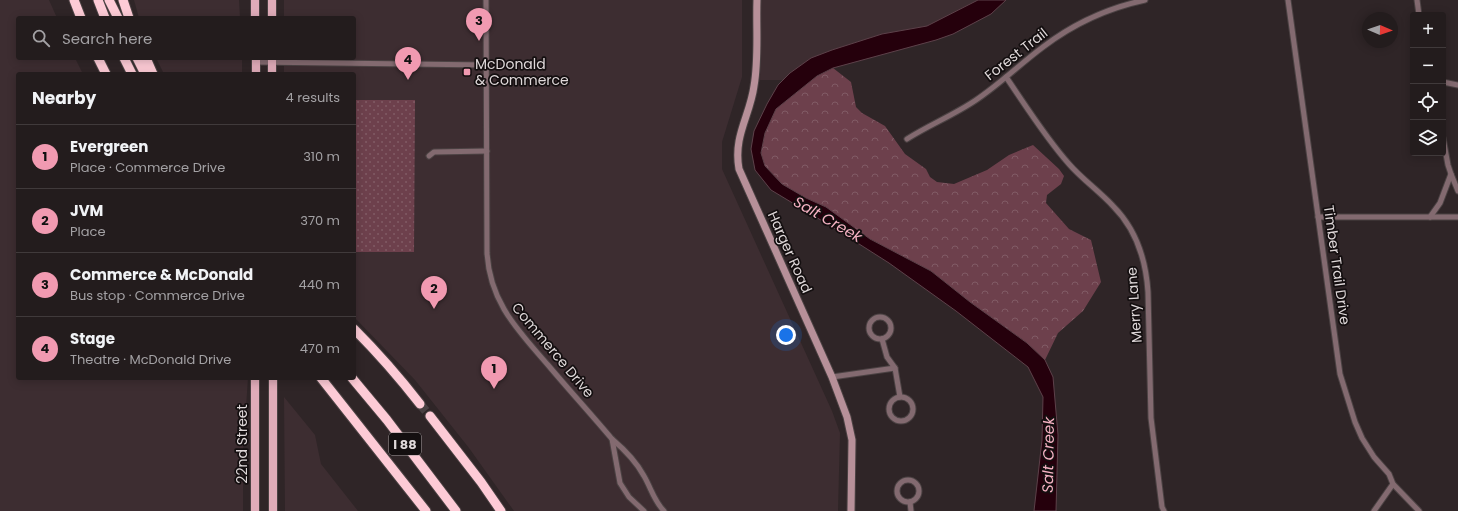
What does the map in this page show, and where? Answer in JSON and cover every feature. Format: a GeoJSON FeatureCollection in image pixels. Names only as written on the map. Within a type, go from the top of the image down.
{"type":"FeatureCollection","features":[{"type":"Feature","properties":{"kind":"highway"},"geometry":{"type":"LineString","coordinates":[[74,0],[80,16]]}},
{"type":"Feature","properties":{"kind":"highway"},"geometry":{"type":"LineString","coordinates":[[98,0],[104,16]]}},
{"type":"Feature","properties":{"kind":"highway"},"geometry":{"type":"LineString","coordinates":[[109,0],[117,16]]}},
{"type":"Feature","properties":{"kind":"highway"},"geometry":{"type":"LineString","coordinates":[[123,0],[128,16]]}},
{"type":"Feature","properties":{"kind":"highway"},"geometry":{"type":"LineString","coordinates":[[99,60],[105,72]]}},
{"type":"Feature","properties":{"kind":"highway"},"geometry":{"type":"LineString","coordinates":[[125,60],[131,72]]}},
{"type":"Feature","properties":{"kind":"highway"},"geometry":{"type":"LineString","coordinates":[[138,60],[144,72]]}},
{"type":"Feature","properties":{"kind":"highway"},"geometry":{"type":"LineString","coordinates":[[147,60],[152,72]]}},
{"type":"Feature","properties":{"kind":"highway"},"geometry":{"type":"LineString","coordinates":[[356,331],[398,375],[420,404]]}},
{"type":"Feature","properties":{"kind":"highway","name":"I 88"},"geometry":{"type":"LineString","coordinates":[[323,380],[426,511]]}},
{"type":"Feature","properties":{"kind":"highway","name":"I 88"},"geometry":{"type":"LineString","coordinates":[[354,380],[387,420],[456,511]]}},
{"type":"Feature","properties":{"kind":"highway","name":"I 88"},"geometry":{"type":"LineString","coordinates":[[430,416],[481,482],[501,511]]}},
{"type":"Feature","properties":{"kind":"main road"},"geometry":{"type":"LineString","coordinates":[[255,0],[255,16]]}},
{"type":"Feature","properties":{"kind":"main road"},"geometry":{"type":"LineString","coordinates":[[272,0],[272,16]]}},
{"type":"Feature","properties":{"kind":"main road"},"geometry":{"type":"LineString","coordinates":[[256,60],[256,72]]}},
{"type":"Feature","properties":{"kind":"main road"},"geometry":{"type":"LineString","coordinates":[[272,60],[272,72]]}},
{"type":"Feature","properties":{"kind":"main road","name":"22nd Street"},"geometry":{"type":"LineString","coordinates":[[255,380],[255,511]]}},
{"type":"Feature","properties":{"kind":"main road"},"geometry":{"type":"LineString","coordinates":[[272,380],[273,511]]}},
{"type":"Feature","properties":{"kind":"street","name":"Commerce Drive"},"geometry":{"type":"LineString","coordinates":[[486,0],[488,259],[491,280],[504,311],[517,329],[612,439],[630,454],[646,480],[656,502],[664,511]]}},
{"type":"Feature","properties":{"kind":"street","name":"Harger Road"},"geometry":{"type":"LineString","coordinates":[[757,0],[755,85],[738,140],[737,149],[739,168],[832,378],[847,417],[852,440],[851,511]]}},
{"type":"Feature","properties":{"kind":"street","name":"Forest Trail"},"geometry":{"type":"LineString","coordinates":[[907,139],[975,101],[1064,32],[1100,14],[1145,0]]}},
{"type":"Feature","properties":{"kind":"street","name":"Timber Trail Drive"},"geometry":{"type":"LineString","coordinates":[[1288,0],[1340,374],[1355,422],[1362,438],[1374,457],[1389,474],[1393,484],[1418,511]]}},
{"type":"Feature","properties":{"kind":"street"},"geometry":{"type":"LineString","coordinates":[[1417,0],[1419,12]]}},
{"type":"Feature","properties":{"kind":"street"},"geometry":{"type":"LineString","coordinates":[[256,60],[486,65]]}},
{"type":"Feature","properties":{"kind":"street","name":"Merry Lane"},"geometry":{"type":"LineString","coordinates":[[1006,77],[1069,164],[1114,206],[1129,227],[1139,247],[1147,279],[1151,418],[1162,510]]}},
{"type":"Feature","properties":{"kind":"street"},"geometry":{"type":"LineString","coordinates":[[1446,82],[1458,84]]}},
{"type":"Feature","properties":{"kind":"street"},"geometry":{"type":"LineString","coordinates":[[429,156],[434,152],[487,151]]}},
{"type":"Feature","properties":{"kind":"street"},"geometry":{"type":"LineString","coordinates":[[1446,154],[1448,165],[1458,191]]}},
{"type":"Feature","properties":{"kind":"street"},"geometry":{"type":"LineString","coordinates":[[1430,217],[1440,203],[1451,174]]}},
{"type":"Feature","properties":{"kind":"street"},"geometry":{"type":"LineString","coordinates":[[1318,217],[1458,217]]}},
{"type":"Feature","properties":{"kind":"street"},"geometry":{"type":"LineString","coordinates":[[877,317],[885,317],[890,322],[891,326],[891,333],[882,339],[875,338],[870,332],[869,328],[871,321],[877,317]]}},
{"type":"Feature","properties":{"kind":"street"},"geometry":{"type":"LineString","coordinates":[[882,339],[887,357],[896,368],[900,397]]}},
{"type":"Feature","properties":{"kind":"street"},"geometry":{"type":"LineString","coordinates":[[832,378],[896,368]]}},
{"type":"Feature","properties":{"kind":"street"},"geometry":{"type":"LineString","coordinates":[[900,397],[907,398],[913,408],[911,415],[906,420],[898,420],[892,415],[890,408],[893,401],[900,397]]}},
{"type":"Feature","properties":{"kind":"street"},"geometry":{"type":"LineString","coordinates":[[612,439],[620,483],[629,497],[644,511]]}},
{"type":"Feature","properties":{"kind":"street"},"geometry":{"type":"LineString","coordinates":[[904,480],[912,480],[919,488],[918,496],[914,501],[910,502],[902,501],[897,492],[899,484],[904,480]]}},
{"type":"Feature","properties":{"kind":"street"},"geometry":{"type":"LineString","coordinates":[[1374,511],[1393,484]]}},
{"type":"Feature","properties":{"kind":"street"},"geometry":{"type":"LineString","coordinates":[[910,502],[911,511]]}},
{"type":"Feature","properties":{"kind":"shaded area"},"geometry":{"type":"Polygon","coordinates":[[[0,0],[49,0],[56,16],[16,16],[16,60],[76,60],[82,72],[16,72],[16,380],[248,380],[243,451],[243,511],[0,511],[0,0]]]}},
{"type":"Feature","properties":{"kind":"shaded area"},"geometry":{"type":"Polygon","coordinates":[[[134,0],[239,0],[240,16],[138,16],[134,0]]]}},
{"type":"Feature","properties":{"kind":"shaded area"},"geometry":{"type":"Polygon","coordinates":[[[284,0],[742,0],[742,77],[722,142],[722,169],[832,411],[840,433],[838,511],[514,511],[469,448],[415,380],[356,319],[356,72],[284,72],[284,60],[356,60],[356,16],[284,16],[284,0]]]}},
{"type":"Feature","properties":{"kind":"shaded area"},"geometry":{"type":"Polygon","coordinates":[[[761,0],[978,0],[927,26],[882,34],[811,58],[783,80],[760,80],[761,0]]]}},
{"type":"Feature","properties":{"kind":"shaded area"},"geometry":{"type":"Polygon","coordinates":[[[157,60],[242,60],[242,72],[163,72],[157,60]]]}},
{"type":"Feature","properties":{"kind":"shaded area"},"geometry":{"type":"Polygon","coordinates":[[[284,397],[315,435],[321,464],[358,511],[285,511],[284,397]]]}},
{"type":"Feature","properties":{"kind":"green space"},"geometry":{"type":"Polygon","coordinates":[[[833,68],[851,82],[856,107],[862,113],[885,126],[905,154],[926,169],[930,177],[937,182],[954,184],[987,170],[1009,155],[1033,145],[1059,169],[1064,176],[1061,184],[1047,195],[1046,203],[1069,229],[1091,240],[1101,282],[1083,311],[1058,333],[1045,360],[1027,343],[970,302],[931,271],[870,239],[826,207],[806,198],[782,184],[765,166],[761,153],[765,133],[776,109],[817,76],[833,68]]]}},
{"type":"Feature","properties":{"kind":"green space"},"geometry":{"type":"Polygon","coordinates":[[[356,100],[415,100],[414,252],[356,252],[356,100]]]}},
{"type":"Feature","properties":{"kind":"water","name":"Salt Creek"},"geometry":{"type":"Polygon","coordinates":[[[978,0],[1006,0],[991,14],[953,34],[833,68],[817,76],[776,109],[765,133],[761,153],[765,166],[782,184],[806,198],[826,207],[870,239],[931,271],[970,302],[1027,343],[1045,360],[1053,377],[1058,435],[1056,511],[1034,511],[1042,440],[1043,397],[1028,367],[956,311],[889,263],[771,190],[755,170],[751,149],[754,131],[778,85],[790,73],[811,58],[882,34],[927,26],[978,0]]]}},
{"type":"Feature","properties":{"kind":"tunnel"},"geometry":{"type":"LineString","coordinates":[[420,404],[430,416]]}},
{"type":"Feature","properties":{"kind":"place","name":"Commerce & McDonald"},"geometry":{"type":"Point","coordinates":[479,41]}},
{"type":"Feature","properties":{"kind":"place","name":"McDonald & Commerce"},"geometry":{"type":"Point","coordinates":[467,72]}},
{"type":"Feature","properties":{"kind":"place","name":"Stage"},"geometry":{"type":"Point","coordinates":[408,80]}},
{"type":"Feature","properties":{"kind":"place","name":"JVM"},"geometry":{"type":"Point","coordinates":[434,309]}},
{"type":"Feature","properties":{"kind":"place","name":"Evergreen"},"geometry":{"type":"Point","coordinates":[494,389]}}]}
